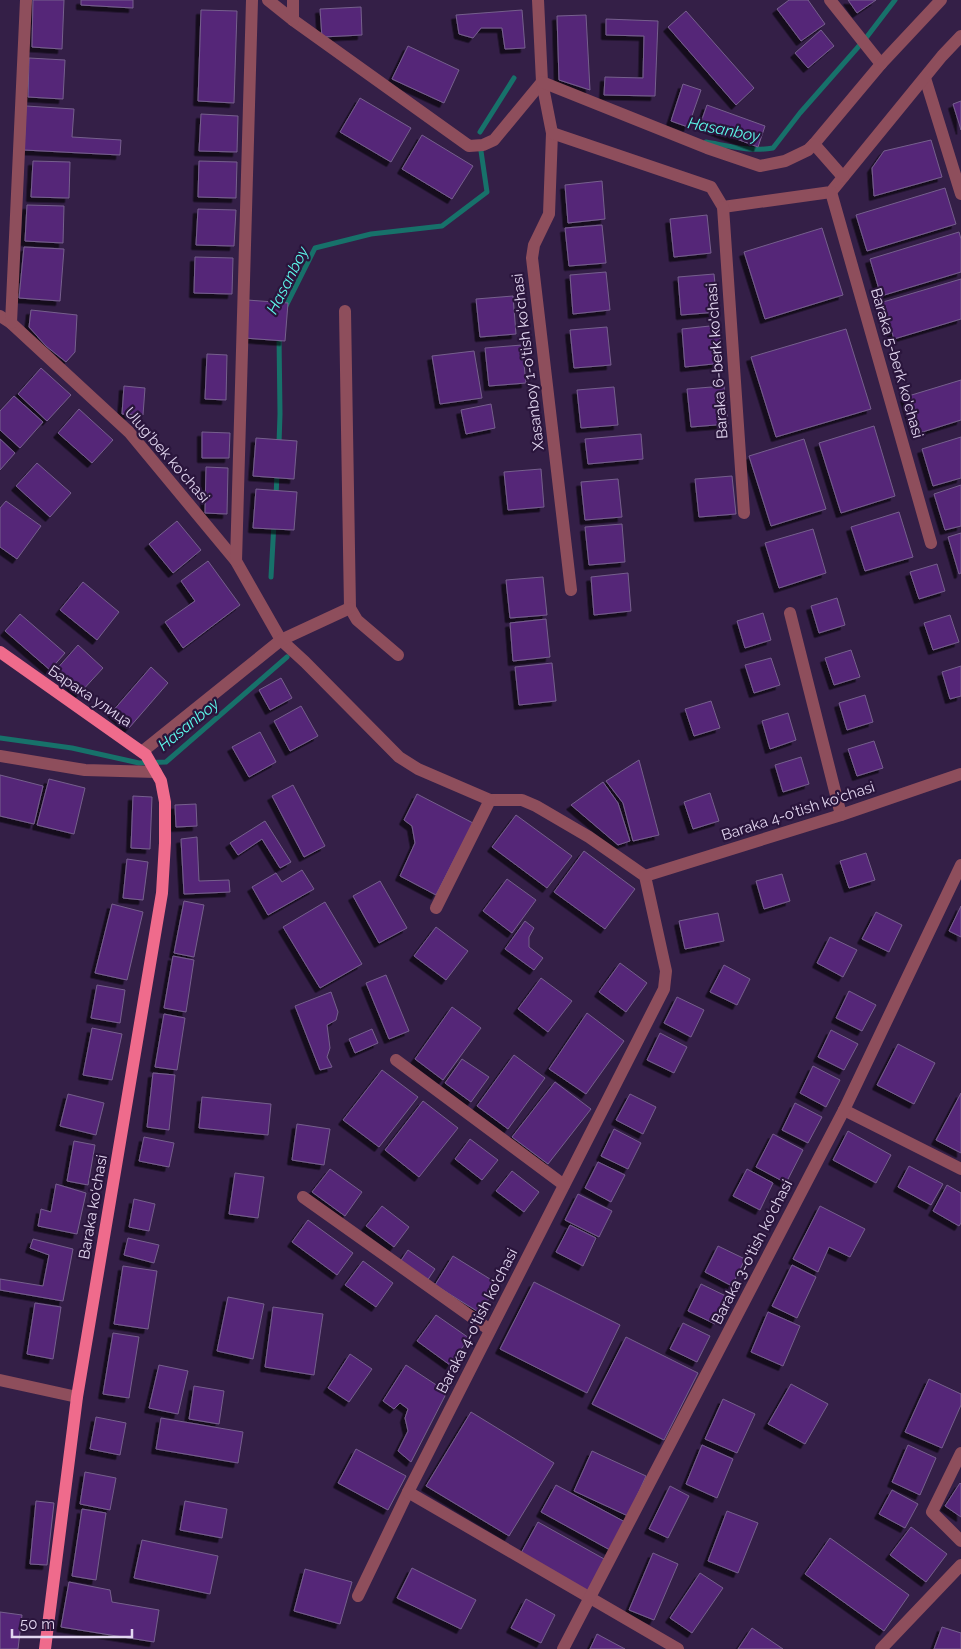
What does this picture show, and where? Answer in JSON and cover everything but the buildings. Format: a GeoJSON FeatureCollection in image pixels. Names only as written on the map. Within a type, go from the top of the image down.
{"type":"FeatureCollection","features":[{"type":"Feature","properties":{"kind":"main road","name":"Барака улица"},"geometry":{"type":"LineString","coordinates":[[0,652],[144,753],[156,772]]}},
{"type":"Feature","properties":{"kind":"main road","name":"Baraka ko'chasi"},"geometry":{"type":"LineString","coordinates":[[45,1649],[77,1397],[162,893],[165,802],[161,781],[156,772]]}},
{"type":"Feature","properties":{"kind":"street"},"geometry":{"type":"LineString","coordinates":[[5,319],[26,0]]}},
{"type":"Feature","properties":{"kind":"street"},"geometry":{"type":"LineString","coordinates":[[236,561],[252,0]]}},
{"type":"Feature","properties":{"kind":"street"},"geometry":{"type":"LineString","coordinates":[[268,0],[469,146],[483,145],[494,140],[542,82],[538,0]]}},
{"type":"Feature","properties":{"kind":"street"},"geometry":{"type":"LineString","coordinates":[[293,0],[293,20]]}},
{"type":"Feature","properties":{"kind":"street"},"geometry":{"type":"LineString","coordinates":[[830,0],[882,64]]}},
{"type":"Feature","properties":{"kind":"street"},"geometry":{"type":"LineString","coordinates":[[542,82],[707,148],[760,166],[786,161],[808,150],[814,144],[882,64],[941,0]]}},
{"type":"Feature","properties":{"kind":"street"},"geometry":{"type":"LineString","coordinates":[[552,133],[711,187],[723,207],[831,192],[942,56],[961,36]]}},
{"type":"Feature","properties":{"kind":"street"},"geometry":{"type":"LineString","coordinates":[[925,78],[961,194]]}},
{"type":"Feature","properties":{"kind":"street","name":"Xasanboy 1-o'tish ko'chasi"},"geometry":{"type":"LineString","coordinates":[[542,82],[552,133],[549,214],[534,244],[532,258],[571,590]]}},
{"type":"Feature","properties":{"kind":"street"},"geometry":{"type":"LineString","coordinates":[[814,144],[843,177]]}},
{"type":"Feature","properties":{"kind":"street","name":"Baraka 5-berk ko'chasi"},"geometry":{"type":"LineString","coordinates":[[831,192],[931,544]]}},
{"type":"Feature","properties":{"kind":"street","name":"Baraka 6-berk ko'chasi"},"geometry":{"type":"LineString","coordinates":[[723,207],[744,513]]}},
{"type":"Feature","properties":{"kind":"street"},"geometry":{"type":"LineString","coordinates":[[345,311],[350,608],[357,620],[398,654]]}},
{"type":"Feature","properties":{"kind":"street","name":"Ulug'bek ko'chasi"},"geometry":{"type":"LineString","coordinates":[[5,319],[130,432],[236,561],[281,640]]}},
{"type":"Feature","properties":{"kind":"street"},"geometry":{"type":"LineString","coordinates":[[144,753],[281,640],[350,608]]}},
{"type":"Feature","properties":{"kind":"street"},"geometry":{"type":"LineString","coordinates":[[790,613],[842,815]]}},
{"type":"Feature","properties":{"kind":"street"},"geometry":{"type":"LineString","coordinates":[[281,640],[399,756],[418,769],[490,800],[522,800],[536,806],[589,837],[645,876]]}},
{"type":"Feature","properties":{"kind":"street"},"geometry":{"type":"LineString","coordinates":[[0,756],[85,770],[156,772]]}},
{"type":"Feature","properties":{"kind":"street","name":"Baraka 4-o'tish ko'chasi"},"geometry":{"type":"LineString","coordinates":[[358,1596],[408,1492],[664,989],[666,971],[645,876],[842,815],[961,774]]}},
{"type":"Feature","properties":{"kind":"street"},"geometry":{"type":"LineString","coordinates":[[436,908],[490,800]]}},
{"type":"Feature","properties":{"kind":"street","name":"Baraka 3-o'tish ko'chasi"},"geometry":{"type":"LineString","coordinates":[[563,1649],[844,1110],[961,865]]}},
{"type":"Feature","properties":{"kind":"street"},"geometry":{"type":"LineString","coordinates":[[396,1060],[564,1185]]}},
{"type":"Feature","properties":{"kind":"street"},"geometry":{"type":"LineString","coordinates":[[844,1110],[961,1170]]}},
{"type":"Feature","properties":{"kind":"street"},"geometry":{"type":"LineString","coordinates":[[303,1197],[490,1330]]}},
{"type":"Feature","properties":{"kind":"street"},"geometry":{"type":"LineString","coordinates":[[0,1380],[77,1397]]}},
{"type":"Feature","properties":{"kind":"street"},"geometry":{"type":"LineString","coordinates":[[961,1453],[932,1512],[961,1541]]}},
{"type":"Feature","properties":{"kind":"street"},"geometry":{"type":"LineString","coordinates":[[408,1492],[678,1649]]}},
{"type":"Feature","properties":{"kind":"street"},"geometry":{"type":"LineString","coordinates":[[882,1649],[961,1565]]}},
{"type":"Feature","properties":{"kind":"waterway","name":"Hasanboy"},"geometry":{"type":"LineString","coordinates":[[866,38],[895,0]]}},
{"type":"Feature","properties":{"kind":"waterway","name":"Hasanboy"},"geometry":{"type":"LineString","coordinates":[[706,142],[748,149],[773,148],[800,113],[859,46]]}},
{"type":"Feature","properties":{"kind":"waterway","name":"Hasanboy"},"geometry":{"type":"LineString","coordinates":[[480,132],[514,78]]}},
{"type":"Feature","properties":{"kind":"waterway","name":"Hasanboy"},"geometry":{"type":"LineString","coordinates":[[285,308],[315,248],[371,234],[442,226],[487,192],[481,151]]}},
{"type":"Feature","properties":{"kind":"waterway","name":"Hasanboy"},"geometry":{"type":"LineString","coordinates":[[279,335],[279,444]]}},
{"type":"Feature","properties":{"kind":"waterway","name":"Hasanboy"},"geometry":{"type":"LineString","coordinates":[[276,497],[277,473]]}},
{"type":"Feature","properties":{"kind":"waterway","name":"Hasanboy"},"geometry":{"type":"LineString","coordinates":[[271,577],[274,523]]}},
{"type":"Feature","properties":{"kind":"waterway","name":"Hasanboy"},"geometry":{"type":"LineString","coordinates":[[0,738],[72,748],[139,763],[166,762],[287,657]]}}]}
